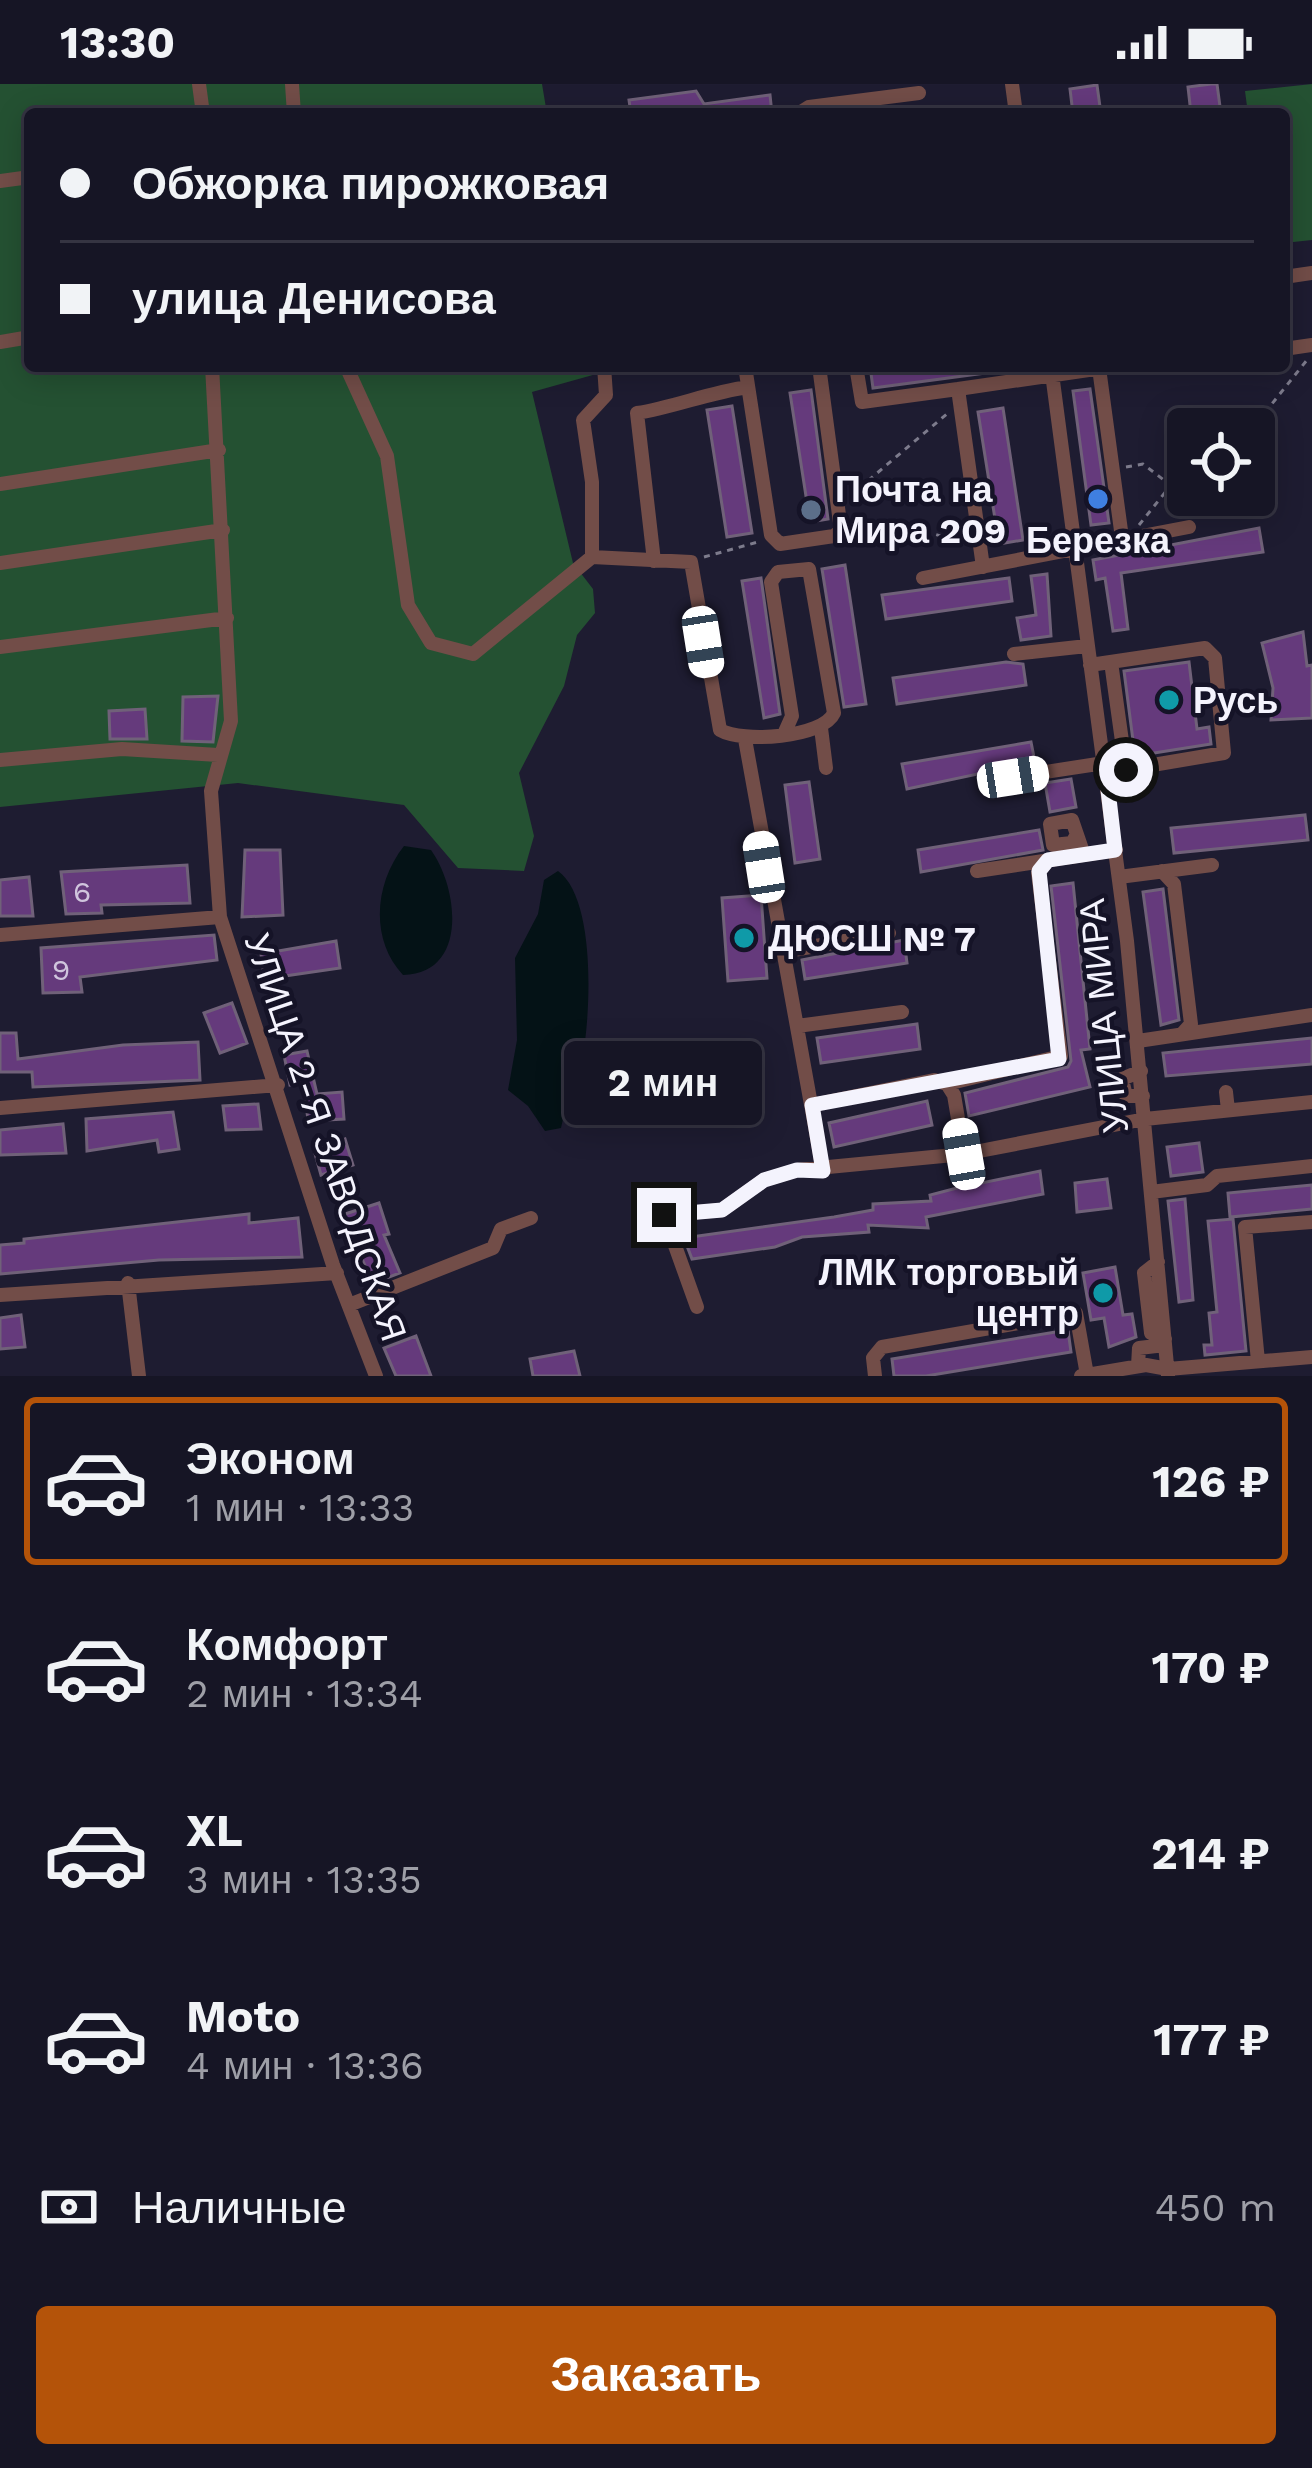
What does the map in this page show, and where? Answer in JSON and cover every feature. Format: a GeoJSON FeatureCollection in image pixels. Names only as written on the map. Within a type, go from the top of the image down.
{"type":"FeatureCollection","features":[{"type":"Feature","properties":{"kind":"street"},"geometry":{"type":"LineString","coordinates":[[807,108],[919,93]]}},
{"type":"Feature","properties":{"kind":"street"},"geometry":{"type":"LineString","coordinates":[[0,647],[227,618],[212,372]]}},
{"type":"Feature","properties":{"kind":"street"},"geometry":{"type":"LineString","coordinates":[[349,372],[386,456],[408,605],[431,643],[472,654],[592,557],[691,562],[715,722],[723,733],[745,739],[784,734],[814,729],[830,723],[833,706],[814,575],[807,568],[778,572],[771,583],[793,716],[784,734]]}},
{"type":"Feature","properties":{"kind":"street"},"geometry":{"type":"LineString","coordinates":[[592,557],[592,482],[583,420],[606,394],[604,372]]}},
{"type":"Feature","properties":{"kind":"street"},"geometry":{"type":"LineString","coordinates":[[746,372],[772,539],[779,544],[837,535],[840,511],[820,372]]}},
{"type":"Feature","properties":{"kind":"street"},"geometry":{"type":"LineString","coordinates":[[857,372],[862,403],[959,397],[1048,372]]}},
{"type":"Feature","properties":{"kind":"street","name":"УЛИЦА МИРА"},"geometry":{"type":"LineString","coordinates":[[1052,372],[1119,877],[1168,1372]]}},
{"type":"Feature","properties":{"kind":"street"},"geometry":{"type":"LineString","coordinates":[[1101,372],[1122,538]]}},
{"type":"Feature","properties":{"kind":"street"},"geometry":{"type":"LineString","coordinates":[[653,561],[637,413],[666,409],[692,395],[748,386]]}},
{"type":"Feature","properties":{"kind":"street"},"geometry":{"type":"LineString","coordinates":[[959,397],[983,567]]}},
{"type":"Feature","properties":{"kind":"street"},"geometry":{"type":"LineString","coordinates":[[0,484],[219,450]]}},
{"type":"Feature","properties":{"kind":"street"},"geometry":{"type":"LineString","coordinates":[[923,578],[1189,527]]}},
{"type":"Feature","properties":{"kind":"street"},"geometry":{"type":"LineString","coordinates":[[0,563],[223,530]]}},
{"type":"Feature","properties":{"kind":"street","name":"УЛИЦА 2-Я ЗАВОДСКАЯ"},"geometry":{"type":"LineString","coordinates":[[227,618],[232,721],[230,743],[218,755],[210,812],[220,917],[337,1273],[376,1376]]}},
{"type":"Feature","properties":{"kind":"street"},"geometry":{"type":"LineString","coordinates":[[1014,654],[1087,646]]}},
{"type":"Feature","properties":{"kind":"street"},"geometry":{"type":"LineString","coordinates":[[1013,777],[1126,770],[1224,753],[1215,656],[1204,648],[1090,665]]}},
{"type":"Feature","properties":{"kind":"street"},"geometry":{"type":"LineString","coordinates":[[1111,662],[1126,770]]}},
{"type":"Feature","properties":{"kind":"street"},"geometry":{"type":"LineString","coordinates":[[793,716],[814,729],[826,768]]}},
{"type":"Feature","properties":{"kind":"street"},"geometry":{"type":"LineString","coordinates":[[745,739],[823,1171]]}},
{"type":"Feature","properties":{"kind":"street"},"geometry":{"type":"LineString","coordinates":[[0,760],[122,749],[218,755]]}},
{"type":"Feature","properties":{"kind":"street"},"geometry":{"type":"LineString","coordinates":[[1076,836],[1084,855]]}},
{"type":"Feature","properties":{"kind":"street"},"geometry":{"type":"LineString","coordinates":[[976,871],[1115,850]]}},
{"type":"Feature","properties":{"kind":"street"},"geometry":{"type":"LineString","coordinates":[[812,1105],[934,1080],[947,1084],[1060,1058],[1038,873],[1048,860]]}},
{"type":"Feature","properties":{"kind":"street"},"geometry":{"type":"LineString","coordinates":[[1119,877],[1212,865]]}},
{"type":"Feature","properties":{"kind":"street"},"geometry":{"type":"LineString","coordinates":[[1162,871],[1174,882],[1191,1024],[1182,1034]]}},
{"type":"Feature","properties":{"kind":"street"},"geometry":{"type":"LineString","coordinates":[[0,934],[220,917]]}},
{"type":"Feature","properties":{"kind":"street"},"geometry":{"type":"LineString","coordinates":[[782,952],[889,933]]}},
{"type":"Feature","properties":{"kind":"street"},"geometry":{"type":"LineString","coordinates":[[797,1026],[902,1012]]}},
{"type":"Feature","properties":{"kind":"street"},"geometry":{"type":"LineString","coordinates":[[1138,1041],[1312,1015]]}},
{"type":"Feature","properties":{"kind":"street"},"geometry":{"type":"LineString","coordinates":[[947,1084],[954,1095],[964,1154]]}},
{"type":"Feature","properties":{"kind":"street"},"geometry":{"type":"LineString","coordinates":[[0,1108],[278,1085]]}},
{"type":"Feature","properties":{"kind":"street"},"geometry":{"type":"LineString","coordinates":[[1226,1092],[1228,1110]]}},
{"type":"Feature","properties":{"kind":"street"},"geometry":{"type":"LineString","coordinates":[[697,1307],[664,1215],[722,1210],[764,1180],[797,1170],[964,1154],[1145,1119],[1312,1102]]}},
{"type":"Feature","properties":{"kind":"street"},"geometry":{"type":"LineString","coordinates":[[1151,1192],[1207,1185],[1216,1176],[1312,1166]]}},
{"type":"Feature","properties":{"kind":"street"},"geometry":{"type":"LineString","coordinates":[[349,1305],[494,1248],[501,1229],[531,1218]]}},
{"type":"Feature","properties":{"kind":"street"},"geometry":{"type":"LineString","coordinates":[[1258,1361],[1245,1227],[1312,1222]]}},
{"type":"Feature","properties":{"kind":"street"},"geometry":{"type":"LineString","coordinates":[[0,1295],[128,1283],[337,1273]]}},
{"type":"Feature","properties":{"kind":"street"},"geometry":{"type":"LineString","coordinates":[[128,1283],[139,1376]]}},
{"type":"Feature","properties":{"kind":"street"},"geometry":{"type":"LineString","coordinates":[[875,1376],[873,1358],[882,1347],[1076,1313],[1084,1376],[1138,1366],[1168,1372],[1312,1357]]}},
{"type":"Feature","properties":{"kind":"street"},"geometry":{"type":"LineString","coordinates":[[1138,1366],[1139,1348],[1165,1342]]}},
{"type":"Feature","properties":{"kind":"path"},"geometry":{"type":"LineString","coordinates":[[1268,408],[1312,350]]}},
{"type":"Feature","properties":{"kind":"path"},"geometry":{"type":"LineString","coordinates":[[840,511],[959,397]]}},
{"type":"Feature","properties":{"kind":"path"},"geometry":{"type":"LineString","coordinates":[[1113,469],[1143,464],[1167,482]]}},
{"type":"Feature","properties":{"kind":"path"},"geometry":{"type":"LineString","coordinates":[[1140,535],[1138,520],[1167,489]]}},
{"type":"Feature","properties":{"kind":"path"},"geometry":{"type":"LineString","coordinates":[[840,511],[905,524],[980,548]]}},
{"type":"Feature","properties":{"kind":"path"},"geometry":{"type":"LineString","coordinates":[[691,562],[772,539]]}},
{"type":"Feature","properties":{"kind":"green space"},"geometry":{"type":"Polygon","coordinates":[[[0,84],[542,84],[546,108],[24,108],[24,372],[600,372],[532,392],[573,563],[593,589],[595,613],[577,635],[564,686],[519,773],[534,836],[524,871],[458,868],[404,805],[238,783],[0,807],[0,84]]]}},
{"type":"Feature","properties":{"kind":"green space"},"geometry":{"type":"Polygon","coordinates":[[[1312,84],[1312,240],[1290,242],[1290,108],[1247,108],[1245,91],[1312,84]]]}},
{"type":"Feature","properties":{"kind":"shaded area"},"geometry":{"type":"Polygon","coordinates":[[[404,846],[431,850],[448,886],[452,927],[439,961],[424,971],[403,975],[385,945],[380,912],[387,877],[404,846]]]}},
{"type":"Feature","properties":{"kind":"shaded area"},"geometry":{"type":"Polygon","coordinates":[[[558,871],[571,886],[585,933],[587,1020],[579,1074],[561,1128],[545,1131],[528,1106],[508,1090],[517,1040],[515,958],[538,914],[544,880],[558,871]]]}},
{"type":"Feature","properties":{"kind":"building"},"geometry":{"type":"Polygon","coordinates":[[[1217,84],[1220,108],[1190,108],[1188,87],[1217,84]]]}},
{"type":"Feature","properties":{"kind":"building"},"geometry":{"type":"Polygon","coordinates":[[[1097,85],[1100,108],[1072,108],[1070,89],[1097,85]]]}},
{"type":"Feature","properties":{"kind":"building"},"geometry":{"type":"Polygon","coordinates":[[[696,91],[704,104],[770,95],[771,108],[630,108],[629,100],[696,91]]]}},
{"type":"Feature","properties":{"kind":"building"},"geometry":{"type":"Polygon","coordinates":[[[871,372],[993,372],[873,388],[871,372]]]}},
{"type":"Feature","properties":{"kind":"building"},"geometry":{"type":"Polygon","coordinates":[[[1090,389],[1109,523],[1091,525],[1073,391],[1090,389]]]}},
{"type":"Feature","properties":{"kind":"building"},"geometry":{"type":"Polygon","coordinates":[[[811,390],[828,519],[810,522],[790,393],[811,390]]]}},
{"type":"Feature","properties":{"kind":"building"},"geometry":{"type":"Polygon","coordinates":[[[732,406],[752,533],[727,537],[707,410],[732,406]]]}},
{"type":"Feature","properties":{"kind":"building"},"geometry":{"type":"Polygon","coordinates":[[[1003,408],[1023,540],[999,544],[978,412],[1003,408]]]}},
{"type":"Feature","properties":{"kind":"building"},"geometry":{"type":"Polygon","coordinates":[[[1259,528],[1263,552],[1121,573],[1128,629],[1113,631],[1105,578],[1096,580],[1093,560],[1259,528]]]}},
{"type":"Feature","properties":{"kind":"building"},"geometry":{"type":"Polygon","coordinates":[[[845,565],[866,704],[844,707],[822,569],[845,565]]]}},
{"type":"Feature","properties":{"kind":"building"},"geometry":{"type":"Polygon","coordinates":[[[1047,574],[1051,636],[1021,640],[1017,618],[1036,615],[1031,576],[1047,574]]]}},
{"type":"Feature","properties":{"kind":"building"},"geometry":{"type":"Polygon","coordinates":[[[761,578],[780,714],[764,718],[742,581],[761,578]]]}},
{"type":"Feature","properties":{"kind":"building"},"geometry":{"type":"Polygon","coordinates":[[[1009,578],[1012,601],[886,619],[882,595],[1009,578]]]}},
{"type":"Feature","properties":{"kind":"building"},"geometry":{"type":"Polygon","coordinates":[[[1303,632],[1307,666],[1312,665],[1312,718],[1271,720],[1273,688],[1262,643],[1303,632]]]}},
{"type":"Feature","properties":{"kind":"building"},"geometry":{"type":"Polygon","coordinates":[[[1006,662],[1023,664],[1026,685],[897,704],[893,678],[1006,662]]]}},
{"type":"Feature","properties":{"kind":"building"},"geometry":{"type":"Polygon","coordinates":[[[1189,662],[1197,729],[1209,727],[1211,744],[1135,756],[1124,671],[1189,662]]]}},
{"type":"Feature","properties":{"kind":"building"},"geometry":{"type":"Polygon","coordinates":[[[218,696],[213,742],[182,741],[183,697],[218,696]]]}},
{"type":"Feature","properties":{"kind":"building"},"geometry":{"type":"Polygon","coordinates":[[[145,709],[147,739],[110,739],[109,711],[145,709]]]}},
{"type":"Feature","properties":{"kind":"building"},"geometry":{"type":"Polygon","coordinates":[[[1031,742],[1035,762],[907,789],[902,764],[1031,742]]]}},
{"type":"Feature","properties":{"kind":"building"},"geometry":{"type":"Polygon","coordinates":[[[1071,779],[1076,807],[1050,812],[1045,783],[1071,779]]]}},
{"type":"Feature","properties":{"kind":"building"},"geometry":{"type":"Polygon","coordinates":[[[809,782],[820,859],[795,863],[785,785],[809,782]]]}},
{"type":"Feature","properties":{"kind":"building"},"geometry":{"type":"Polygon","coordinates":[[[1305,815],[1308,840],[1174,853],[1171,828],[1305,815]]]}},
{"type":"Feature","properties":{"kind":"building"},"geometry":{"type":"Polygon","coordinates":[[[1039,830],[1043,850],[921,872],[918,850],[1039,830]]]}},
{"type":"Feature","properties":{"kind":"building"},"geometry":{"type":"Polygon","coordinates":[[[245,850],[280,850],[283,915],[242,917],[245,850]]]}},
{"type":"Feature","properties":{"kind":"building"},"geometry":{"type":"Polygon","coordinates":[[[187,865],[190,903],[101,905],[102,913],[66,914],[61,872],[187,865]]]}},
{"type":"Feature","properties":{"kind":"building"},"geometry":{"type":"Polygon","coordinates":[[[29,877],[33,916],[0,916],[0,880],[29,877]]]}},
{"type":"Feature","properties":{"kind":"building"},"geometry":{"type":"Polygon","coordinates":[[[1073,883],[1090,1049],[1081,1050],[1090,1087],[969,1116],[965,1093],[1068,1067],[1071,1061],[1051,886],[1073,883]]]}},
{"type":"Feature","properties":{"kind":"building"},"geometry":{"type":"Polygon","coordinates":[[[1163,889],[1179,1020],[1161,1025],[1143,892],[1163,889]]]}},
{"type":"Feature","properties":{"kind":"building","name":"ДЮСШ № 7"},"geometry":{"type":"Polygon","coordinates":[[[761,895],[767,978],[728,981],[722,898],[761,895]]]}},
{"type":"Feature","properties":{"kind":"building"},"geometry":{"type":"Polygon","coordinates":[[[214,935],[217,960],[80,977],[82,992],[43,993],[41,948],[214,935]]]}},
{"type":"Feature","properties":{"kind":"building"},"geometry":{"type":"Polygon","coordinates":[[[904,940],[907,963],[805,979],[802,960],[904,940]]]}},
{"type":"Feature","properties":{"kind":"building"},"geometry":{"type":"Polygon","coordinates":[[[336,941],[340,968],[264,979],[261,954],[336,941]]]}},
{"type":"Feature","properties":{"kind":"building"},"geometry":{"type":"Polygon","coordinates":[[[232,1003],[247,1043],[220,1053],[204,1013],[232,1003]]]}},
{"type":"Feature","properties":{"kind":"building"},"geometry":{"type":"Polygon","coordinates":[[[917,1024],[920,1049],[821,1063],[817,1038],[917,1024]]]}},
{"type":"Feature","properties":{"kind":"building"},"geometry":{"type":"Polygon","coordinates":[[[0,1033],[16,1033],[18,1059],[123,1045],[198,1042],[200,1080],[33,1087],[32,1072],[0,1072],[0,1033]]]}},
{"type":"Feature","properties":{"kind":"building"},"geometry":{"type":"Polygon","coordinates":[[[1312,1038],[1312,1064],[1166,1076],[1163,1053],[1312,1038]]]}},
{"type":"Feature","properties":{"kind":"building"},"geometry":{"type":"Polygon","coordinates":[[[307,1051],[317,1094],[342,1092],[344,1119],[308,1121],[304,1083],[290,1085],[284,1055],[307,1051]]]}},
{"type":"Feature","properties":{"kind":"building"},"geometry":{"type":"Polygon","coordinates":[[[927,1101],[932,1125],[834,1147],[829,1123],[927,1101]]]}},
{"type":"Feature","properties":{"kind":"building"},"geometry":{"type":"Polygon","coordinates":[[[258,1104],[261,1129],[226,1130],[223,1106],[258,1104]]]}},
{"type":"Feature","properties":{"kind":"building"},"geometry":{"type":"Polygon","coordinates":[[[173,1112],[179,1149],[159,1152],[157,1140],[87,1151],[86,1119],[173,1112]]]}},
{"type":"Feature","properties":{"kind":"building"},"geometry":{"type":"Polygon","coordinates":[[[63,1124],[66,1153],[0,1155],[0,1130],[63,1124]]]}},
{"type":"Feature","properties":{"kind":"building"},"geometry":{"type":"Polygon","coordinates":[[[345,1139],[353,1165],[321,1175],[314,1150],[345,1139]]]}},
{"type":"Feature","properties":{"kind":"building"},"geometry":{"type":"Polygon","coordinates":[[[1199,1143],[1203,1172],[1171,1176],[1167,1147],[1199,1143]]]}},
{"type":"Feature","properties":{"kind":"building"},"geometry":{"type":"Polygon","coordinates":[[[1040,1171],[1043,1194],[926,1217],[928,1228],[868,1225],[869,1232],[802,1237],[775,1247],[692,1259],[684,1238],[873,1210],[873,1204],[931,1201],[930,1195],[1040,1171]]]}},
{"type":"Feature","properties":{"kind":"building"},"geometry":{"type":"Polygon","coordinates":[[[1107,1179],[1111,1208],[1077,1212],[1075,1183],[1107,1179]]]}},
{"type":"Feature","properties":{"kind":"building"},"geometry":{"type":"Polygon","coordinates":[[[1312,1185],[1312,1209],[1230,1217],[1228,1193],[1312,1185]]]}},
{"type":"Feature","properties":{"kind":"building"},"geometry":{"type":"Polygon","coordinates":[[[1185,1199],[1193,1300],[1179,1302],[1168,1201],[1185,1199]]]}},
{"type":"Feature","properties":{"kind":"building"},"geometry":{"type":"Polygon","coordinates":[[[379,1203],[389,1234],[384,1235],[400,1273],[373,1283],[342,1215],[379,1203]]]}},
{"type":"Feature","properties":{"kind":"building"},"geometry":{"type":"Polygon","coordinates":[[[249,1214],[249,1223],[298,1218],[302,1257],[159,1260],[0,1274],[0,1245],[24,1243],[24,1239],[249,1214]]]}},
{"type":"Feature","properties":{"kind":"building"},"geometry":{"type":"Polygon","coordinates":[[[1233,1219],[1246,1351],[1205,1355],[1204,1345],[1212,1345],[1209,1313],[1217,1312],[1208,1221],[1233,1219]]]}},
{"type":"Feature","properties":{"kind":"building","name":"ЛМК торговый центр"},"geometry":{"type":"Polygon","coordinates":[[[1115,1267],[1123,1315],[1132,1314],[1136,1337],[1109,1347],[1104,1318],[1091,1320],[1083,1273],[1115,1267]]]}},
{"type":"Feature","properties":{"kind":"building"},"geometry":{"type":"Polygon","coordinates":[[[21,1315],[25,1347],[0,1349],[0,1318],[21,1315]]]}},
{"type":"Feature","properties":{"kind":"building"},"geometry":{"type":"Polygon","coordinates":[[[1068,1330],[1071,1352],[926,1376],[894,1376],[892,1359],[1068,1330]]]}},
{"type":"Feature","properties":{"kind":"building"},"geometry":{"type":"Polygon","coordinates":[[[416,1336],[431,1376],[396,1376],[384,1348],[416,1336]]]}},
{"type":"Feature","properties":{"kind":"building"},"geometry":{"type":"Polygon","coordinates":[[[574,1351],[580,1376],[533,1376],[530,1359],[574,1351]]]}},
{"type":"Feature","properties":{"kind":"place","name":"Березка"},"geometry":{"type":"Point","coordinates":[1098,499]}},
{"type":"Feature","properties":{"kind":"place","name":"Почта на Мира 209"},"geometry":{"type":"Point","coordinates":[811,510]}},
{"type":"Feature","properties":{"kind":"place","name":"Русь"},"geometry":{"type":"Point","coordinates":[1169,700]}},
{"type":"Feature","properties":{"kind":"place","name":"ДЮСШ № 7"},"geometry":{"type":"Point","coordinates":[744,938]}},
{"type":"Feature","properties":{"kind":"place","name":"ЛМК торговый центр"},"geometry":{"type":"Point","coordinates":[1103,1293]}},
{"type":"Feature","properties":{"kind":"route"},"geometry":{"type":"LineString","coordinates":[[664,1215],[716,1212],[764,1180],[797,1170],[823,1171],[812,1105],[934,1080],[947,1084],[1059,1059],[1039,871],[1048,860],[1115,850],[1106,773],[1126,770]]}}]}
